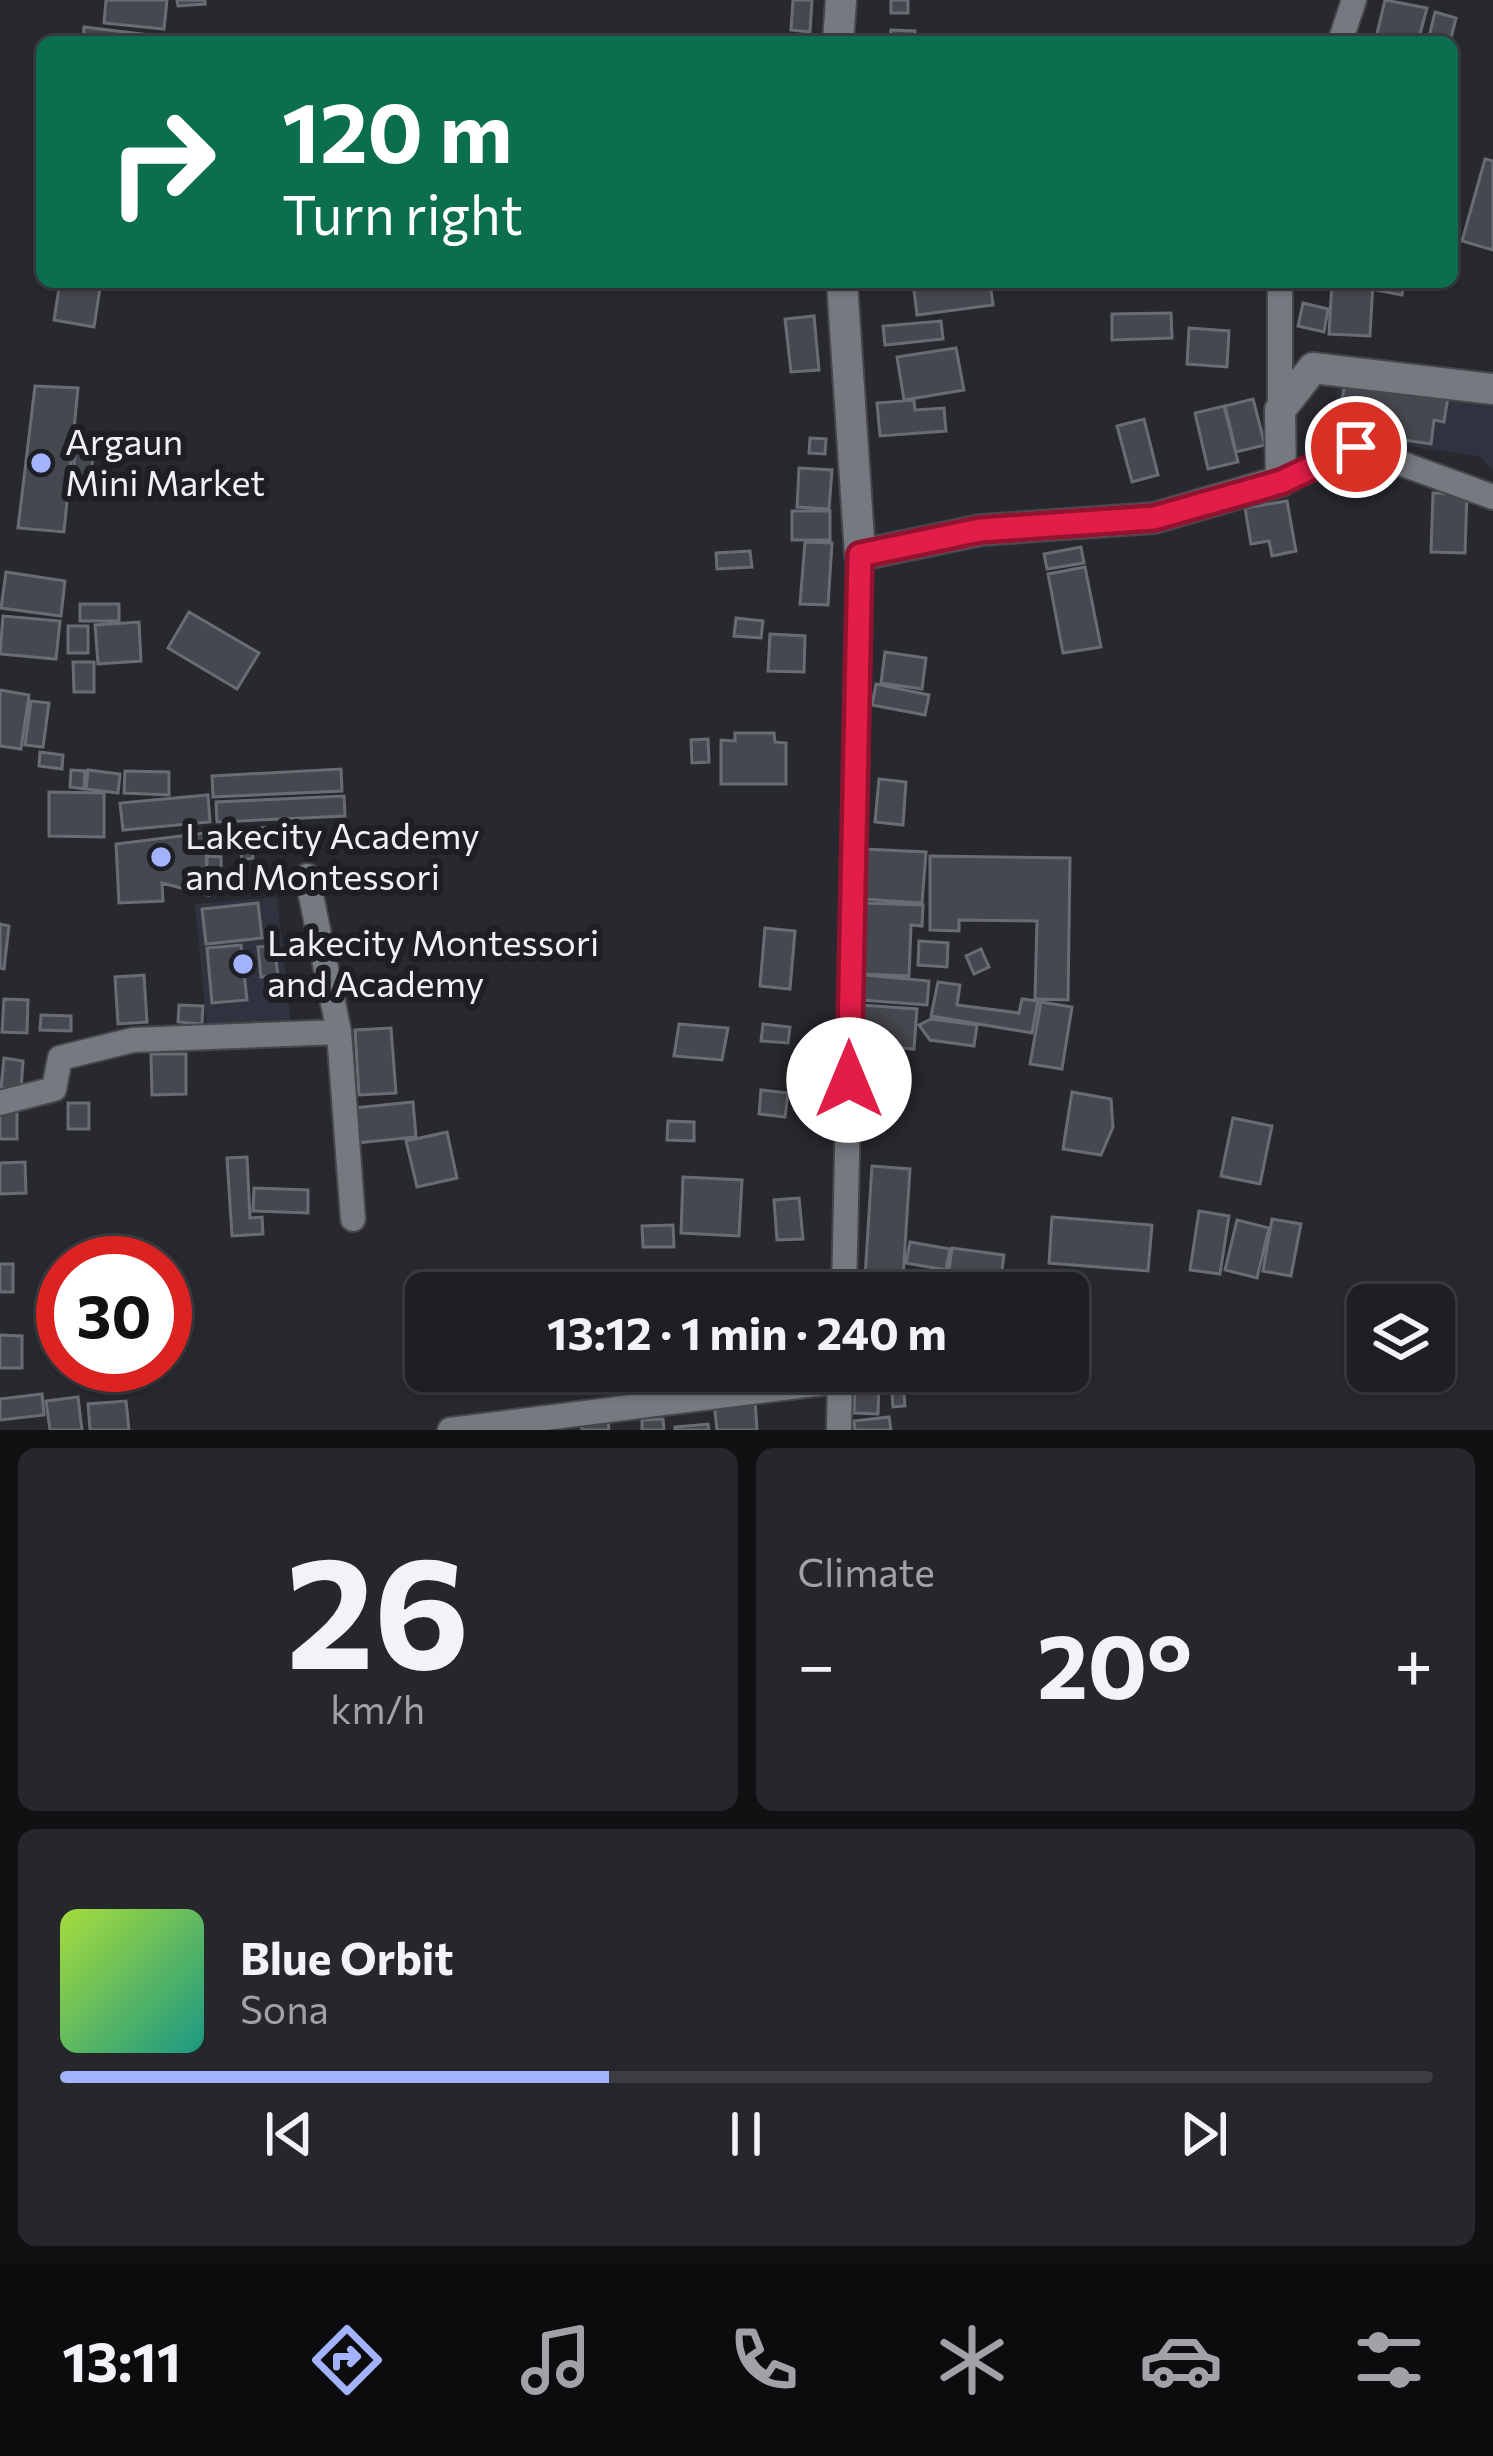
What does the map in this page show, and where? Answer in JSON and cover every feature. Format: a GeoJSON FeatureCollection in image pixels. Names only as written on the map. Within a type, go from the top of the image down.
{"type":"FeatureCollection","features":[{"type":"Feature","properties":{"kind":"main road"},"geometry":{"type":"LineString","coordinates":[[838,36],[841,0]]}},
{"type":"Feature","properties":{"kind":"main road"},"geometry":{"type":"LineString","coordinates":[[842,288],[860,555],[980,530],[1154,518],[1281,482],[1280,410],[1313,368],[1493,389]]}},
{"type":"Feature","properties":{"kind":"street"},"geometry":{"type":"LineString","coordinates":[[1342,36],[1354,0]]}},
{"type":"Feature","properties":{"kind":"street"},"geometry":{"type":"LineString","coordinates":[[1280,288],[1280,410]]}},
{"type":"Feature","properties":{"kind":"street"},"geometry":{"type":"LineString","coordinates":[[1281,482],[1356,447],[1493,497]]}},
{"type":"Feature","properties":{"kind":"street"},"geometry":{"type":"LineString","coordinates":[[844,1272],[860,555]]}},
{"type":"Feature","properties":{"kind":"street"},"geometry":{"type":"LineString","coordinates":[[307,876],[339,1032],[353,1219]]}},
{"type":"Feature","properties":{"kind":"street"},"geometry":{"type":"LineString","coordinates":[[0,1103],[54,1089],[59,1058],[133,1040],[339,1032]]}},
{"type":"Feature","properties":{"kind":"street"},"geometry":{"type":"LineString","coordinates":[[450,1430],[724,1392]]}},
{"type":"Feature","properties":{"kind":"street"},"geometry":{"type":"LineString","coordinates":[[839,1430],[840,1392]]}},
{"type":"Feature","properties":{"kind":"shaded area"},"geometry":{"type":"Polygon","coordinates":[[[1340,380],[1493,402],[1493,471],[1480,457],[1328,433],[1340,380]]]}},
{"type":"Feature","properties":{"kind":"shaded area","name":"Lakecity Montessori and Academy"},"geometry":{"type":"Polygon","coordinates":[[[277,897],[291,1024],[207,1025],[195,904],[277,897]]]}},
{"type":"Feature","properties":{"kind":"building"},"geometry":{"type":"Polygon","coordinates":[[[106,0],[167,0],[164,29],[104,23],[106,0]]]}},
{"type":"Feature","properties":{"kind":"building"},"geometry":{"type":"Polygon","coordinates":[[[177,0],[205,0],[205,4],[178,6],[177,0]]]}},
{"type":"Feature","properties":{"kind":"building"},"geometry":{"type":"Polygon","coordinates":[[[793,0],[812,0],[810,32],[791,30],[793,0]]]}},
{"type":"Feature","properties":{"kind":"building"},"geometry":{"type":"Polygon","coordinates":[[[891,0],[908,0],[908,13],[891,13],[891,0]]]}},
{"type":"Feature","properties":{"kind":"building"},"geometry":{"type":"Polygon","coordinates":[[[1385,0],[1427,8],[1420,36],[1377,34],[1385,0]]]}},
{"type":"Feature","properties":{"kind":"building"},"geometry":{"type":"Polygon","coordinates":[[[1435,12],[1456,18],[1452,36],[1429,36],[1435,12]]]}},
{"type":"Feature","properties":{"kind":"building"},"geometry":{"type":"Polygon","coordinates":[[[84,27],[151,35],[151,36],[83,36],[84,27]]]}},
{"type":"Feature","properties":{"kind":"building"},"geometry":{"type":"Polygon","coordinates":[[[891,30],[915,31],[915,36],[890,36],[891,30]]]}},
{"type":"Feature","properties":{"kind":"building"},"geometry":{"type":"Polygon","coordinates":[[[1485,159],[1493,161],[1493,250],[1462,241],[1485,159]]]}},
{"type":"Feature","properties":{"kind":"building"},"geometry":{"type":"Polygon","coordinates":[[[59,288],[100,288],[94,327],[54,320],[59,288]]]}},
{"type":"Feature","properties":{"kind":"building"},"geometry":{"type":"Polygon","coordinates":[[[914,288],[991,288],[993,305],[917,315],[914,288]]]}},
{"type":"Feature","properties":{"kind":"building"},"geometry":{"type":"Polygon","coordinates":[[[1332,288],[1373,288],[1370,336],[1329,334],[1332,288]]]}},
{"type":"Feature","properties":{"kind":"building"},"geometry":{"type":"Polygon","coordinates":[[[1376,288],[1403,288],[1402,295],[1376,288]]]}},
{"type":"Feature","properties":{"kind":"building"},"geometry":{"type":"Polygon","coordinates":[[[1303,303],[1328,309],[1324,332],[1298,326],[1303,303]]]}},
{"type":"Feature","properties":{"kind":"building"},"geometry":{"type":"Polygon","coordinates":[[[1171,313],[1172,338],[1112,340],[1112,314],[1171,313]]]}},
{"type":"Feature","properties":{"kind":"building"},"geometry":{"type":"Polygon","coordinates":[[[814,316],[819,370],[791,372],[785,319],[814,316]]]}},
{"type":"Feature","properties":{"kind":"building"},"geometry":{"type":"Polygon","coordinates":[[[941,321],[943,339],[885,345],[883,326],[941,321]]]}},
{"type":"Feature","properties":{"kind":"building"},"geometry":{"type":"Polygon","coordinates":[[[1189,328],[1229,331],[1227,367],[1187,364],[1189,328]]]}},
{"type":"Feature","properties":{"kind":"building"},"geometry":{"type":"Polygon","coordinates":[[[956,348],[964,390],[904,400],[897,357],[956,348]]]}},
{"type":"Feature","properties":{"kind":"building"},"geometry":{"type":"Polygon","coordinates":[[[1345,381],[1448,397],[1444,422],[1434,420],[1431,444],[1338,430],[1345,381]]]}},
{"type":"Feature","properties":{"kind":"building"},"geometry":{"type":"Polygon","coordinates":[[[35,386],[78,388],[64,532],[18,528],[35,386]]]}},
{"type":"Feature","properties":{"kind":"building"},"geometry":{"type":"Polygon","coordinates":[[[1253,399],[1265,445],[1236,452],[1225,406],[1253,399]]]}},
{"type":"Feature","properties":{"kind":"building"},"geometry":{"type":"Polygon","coordinates":[[[914,400],[915,410],[944,408],[946,431],[880,436],[877,403],[914,400]]]}},
{"type":"Feature","properties":{"kind":"building"},"geometry":{"type":"Polygon","coordinates":[[[1224,406],[1238,462],[1208,469],[1195,413],[1224,406]]]}},
{"type":"Feature","properties":{"kind":"building"},"geometry":{"type":"Polygon","coordinates":[[[1144,419],[1158,475],[1132,482],[1117,426],[1144,419]]]}},
{"type":"Feature","properties":{"kind":"building"},"geometry":{"type":"Polygon","coordinates":[[[810,438],[826,439],[825,454],[809,453],[810,438]]]}},
{"type":"Feature","properties":{"kind":"building"},"geometry":{"type":"Polygon","coordinates":[[[75,449],[93,451],[90,494],[72,493],[75,449]]]}},
{"type":"Feature","properties":{"kind":"building"},"geometry":{"type":"Polygon","coordinates":[[[799,468],[832,470],[829,509],[797,507],[799,468]]]}},
{"type":"Feature","properties":{"kind":"building"},"geometry":{"type":"Polygon","coordinates":[[[1433,493],[1467,494],[1465,553],[1431,552],[1433,493]]]}},
{"type":"Feature","properties":{"kind":"building"},"geometry":{"type":"Polygon","coordinates":[[[1287,501],[1296,551],[1272,556],[1269,541],[1251,544],[1245,508],[1287,501]]]}},
{"type":"Feature","properties":{"kind":"building"},"geometry":{"type":"Polygon","coordinates":[[[792,511],[830,511],[830,540],[792,540],[792,511]]]}},
{"type":"Feature","properties":{"kind":"building"},"geometry":{"type":"Polygon","coordinates":[[[805,542],[832,543],[828,605],[800,604],[805,542]]]}},
{"type":"Feature","properties":{"kind":"building"},"geometry":{"type":"Polygon","coordinates":[[[1081,547],[1084,563],[1047,569],[1044,554],[1081,547]]]}},
{"type":"Feature","properties":{"kind":"building"},"geometry":{"type":"Polygon","coordinates":[[[750,551],[752,567],[717,569],[716,553],[750,551]]]}},
{"type":"Feature","properties":{"kind":"building"},"geometry":{"type":"Polygon","coordinates":[[[1085,567],[1101,647],[1063,653],[1048,574],[1085,567]]]}},
{"type":"Feature","properties":{"kind":"building"},"geometry":{"type":"Polygon","coordinates":[[[6,572],[65,581],[61,616],[1,608],[6,572]]]}},
{"type":"Feature","properties":{"kind":"building"},"geometry":{"type":"Polygon","coordinates":[[[80,604],[119,604],[119,621],[80,621],[80,604]]]}},
{"type":"Feature","properties":{"kind":"building"},"geometry":{"type":"Polygon","coordinates":[[[189,612],[259,653],[237,689],[168,648],[189,612]]]}},
{"type":"Feature","properties":{"kind":"building"},"geometry":{"type":"Polygon","coordinates":[[[3,616],[60,621],[56,659],[0,654],[3,616]]]}},
{"type":"Feature","properties":{"kind":"building"},"geometry":{"type":"Polygon","coordinates":[[[736,618],[763,621],[761,638],[734,636],[736,618]]]}},
{"type":"Feature","properties":{"kind":"building"},"geometry":{"type":"Polygon","coordinates":[[[139,622],[141,661],[98,664],[95,625],[139,622]]]}},
{"type":"Feature","properties":{"kind":"building"},"geometry":{"type":"Polygon","coordinates":[[[68,626],[88,626],[88,653],[68,653],[68,626]]]}},
{"type":"Feature","properties":{"kind":"building"},"geometry":{"type":"Polygon","coordinates":[[[770,634],[805,636],[804,672],[768,671],[770,634]]]}},
{"type":"Feature","properties":{"kind":"building"},"geometry":{"type":"Polygon","coordinates":[[[885,652],[926,658],[922,689],[881,683],[885,652]]]}},
{"type":"Feature","properties":{"kind":"building"},"geometry":{"type":"Polygon","coordinates":[[[73,662],[94,662],[94,692],[74,692],[73,662]]]}},
{"type":"Feature","properties":{"kind":"building"},"geometry":{"type":"Polygon","coordinates":[[[876,684],[929,695],[925,715],[872,705],[876,684]]]}},
{"type":"Feature","properties":{"kind":"building"},"geometry":{"type":"Polygon","coordinates":[[[0,690],[29,695],[21,749],[0,746],[0,690]]]}},
{"type":"Feature","properties":{"kind":"building"},"geometry":{"type":"Polygon","coordinates":[[[31,701],[49,703],[43,747],[25,745],[31,701]]]}},
{"type":"Feature","properties":{"kind":"building"},"geometry":{"type":"Polygon","coordinates":[[[735,733],[774,733],[775,742],[786,743],[786,784],[721,784],[721,740],[735,741],[735,733]]]}},
{"type":"Feature","properties":{"kind":"building"},"geometry":{"type":"Polygon","coordinates":[[[708,739],[709,762],[692,763],[691,740],[708,739]]]}},
{"type":"Feature","properties":{"kind":"building"},"geometry":{"type":"Polygon","coordinates":[[[40,752],[63,755],[62,769],[39,766],[40,752]]]}},
{"type":"Feature","properties":{"kind":"building"},"geometry":{"type":"Polygon","coordinates":[[[341,769],[342,791],[213,797],[212,776],[341,769]]]}},
{"type":"Feature","properties":{"kind":"building"},"geometry":{"type":"Polygon","coordinates":[[[71,770],[85,771],[84,789],[70,787],[71,770]]]}},
{"type":"Feature","properties":{"kind":"building"},"geometry":{"type":"Polygon","coordinates":[[[88,770],[120,774],[118,793],[86,789],[88,770]]]}},
{"type":"Feature","properties":{"kind":"building"},"geometry":{"type":"Polygon","coordinates":[[[125,771],[169,772],[169,795],[124,793],[125,771]]]}},
{"type":"Feature","properties":{"kind":"building"},"geometry":{"type":"Polygon","coordinates":[[[879,779],[906,782],[903,825],[875,822],[879,779]]]}},
{"type":"Feature","properties":{"kind":"building"},"geometry":{"type":"Polygon","coordinates":[[[49,792],[104,793],[104,837],[49,836],[49,792]]]}},
{"type":"Feature","properties":{"kind":"building"},"geometry":{"type":"Polygon","coordinates":[[[208,795],[210,822],[123,830],[120,803],[208,795]]]}},
{"type":"Feature","properties":{"kind":"building"},"geometry":{"type":"Polygon","coordinates":[[[344,796],[345,816],[217,822],[216,802],[344,796]]]}},
{"type":"Feature","properties":{"kind":"building"},"geometry":{"type":"Polygon","coordinates":[[[292,826],[293,844],[263,846],[262,828],[292,826]]]}},
{"type":"Feature","properties":{"kind":"building"},"geometry":{"type":"Polygon","coordinates":[[[250,828],[253,858],[242,860],[240,846],[207,850],[205,833],[250,828]]]}},
{"type":"Feature","properties":{"kind":"building","name":"Lakecity Academy and Montessori"},"geometry":{"type":"Polygon","coordinates":[[[205,833],[208,895],[162,883],[163,901],[119,903],[116,844],[205,833]]]}},
{"type":"Feature","properties":{"kind":"building"},"geometry":{"type":"Polygon","coordinates":[[[864,849],[926,852],[922,903],[861,899],[864,849]]]}},
{"type":"Feature","properties":{"kind":"building"},"geometry":{"type":"Polygon","coordinates":[[[207,856],[221,857],[221,871],[207,871],[207,856]]]}},
{"type":"Feature","properties":{"kind":"building"},"geometry":{"type":"Polygon","coordinates":[[[930,856],[1070,858],[1068,1000],[1035,999],[1037,921],[959,920],[959,931],[930,930],[930,856]]]}},
{"type":"Feature","properties":{"kind":"building"},"geometry":{"type":"Polygon","coordinates":[[[258,903],[262,938],[206,944],[202,909],[258,903]]]}},
{"type":"Feature","properties":{"kind":"building"},"geometry":{"type":"Polygon","coordinates":[[[864,903],[923,905],[922,926],[911,925],[909,976],[861,974],[864,903]]]}},
{"type":"Feature","properties":{"kind":"building"},"geometry":{"type":"Polygon","coordinates":[[[0,924],[9,926],[4,969],[0,968],[0,924]]]}},
{"type":"Feature","properties":{"kind":"building"},"geometry":{"type":"Polygon","coordinates":[[[765,928],[795,931],[790,989],[760,986],[765,928]]]}},
{"type":"Feature","properties":{"kind":"building"},"geometry":{"type":"Polygon","coordinates":[[[919,941],[948,943],[947,967],[918,965],[919,941]]]}},
{"type":"Feature","properties":{"kind":"building"},"geometry":{"type":"Polygon","coordinates":[[[241,945],[247,1000],[212,1003],[207,948],[241,945]]]}},
{"type":"Feature","properties":{"kind":"building"},"geometry":{"type":"Polygon","coordinates":[[[274,946],[278,975],[261,977],[258,947],[274,946]]]}},
{"type":"Feature","properties":{"kind":"building"},"geometry":{"type":"Polygon","coordinates":[[[981,949],[989,967],[974,974],[966,956],[981,949]]]}},
{"type":"Feature","properties":{"kind":"building"},"geometry":{"type":"Polygon","coordinates":[[[144,975],[147,1022],[118,1024],[115,977],[144,975]]]}},
{"type":"Feature","properties":{"kind":"building"},"geometry":{"type":"Polygon","coordinates":[[[864,975],[929,981],[927,1005],[862,1000],[864,975]]]}},
{"type":"Feature","properties":{"kind":"building"},"geometry":{"type":"Polygon","coordinates":[[[938,982],[960,985],[957,1005],[1019,1013],[1022,999],[1038,1001],[1032,1033],[931,1016],[938,982]]]}},
{"type":"Feature","properties":{"kind":"building"},"geometry":{"type":"Polygon","coordinates":[[[4,999],[28,1000],[27,1033],[2,1032],[4,999]]]}},
{"type":"Feature","properties":{"kind":"building"},"geometry":{"type":"Polygon","coordinates":[[[1041,1002],[1072,1007],[1062,1069],[1030,1064],[1041,1002]]]}},
{"type":"Feature","properties":{"kind":"building"},"geometry":{"type":"Polygon","coordinates":[[[179,1005],[203,1006],[202,1024],[178,1022],[179,1005]]]}},
{"type":"Feature","properties":{"kind":"building"},"geometry":{"type":"Polygon","coordinates":[[[861,1005],[917,1009],[914,1049],[857,1044],[861,1005]]]}},
{"type":"Feature","properties":{"kind":"building"},"geometry":{"type":"Polygon","coordinates":[[[41,1015],[71,1016],[71,1031],[40,1030],[41,1015]]]}},
{"type":"Feature","properties":{"kind":"building"},"geometry":{"type":"Polygon","coordinates":[[[931,1019],[977,1025],[974,1046],[930,1040],[919,1025],[931,1019]]]}},
{"type":"Feature","properties":{"kind":"building"},"geometry":{"type":"Polygon","coordinates":[[[679,1024],[728,1028],[722,1060],[674,1056],[679,1024]]]}},
{"type":"Feature","properties":{"kind":"building"},"geometry":{"type":"Polygon","coordinates":[[[763,1024],[790,1027],[788,1043],[761,1041],[763,1024]]]}},
{"type":"Feature","properties":{"kind":"building"},"geometry":{"type":"Polygon","coordinates":[[[391,1028],[396,1093],[359,1095],[355,1030],[391,1028]]]}},
{"type":"Feature","properties":{"kind":"building"},"geometry":{"type":"Polygon","coordinates":[[[151,1054],[186,1054],[186,1094],[152,1095],[151,1054]]]}},
{"type":"Feature","properties":{"kind":"building"},"geometry":{"type":"Polygon","coordinates":[[[4,1058],[23,1061],[21,1090],[1,1088],[4,1058]]]}},
{"type":"Feature","properties":{"kind":"building"},"geometry":{"type":"Polygon","coordinates":[[[761,1090],[788,1093],[785,1117],[759,1114],[761,1090]]]}},
{"type":"Feature","properties":{"kind":"building"},"geometry":{"type":"Polygon","coordinates":[[[1072,1092],[1111,1099],[1113,1127],[1101,1155],[1063,1149],[1072,1092]]]}},
{"type":"Feature","properties":{"kind":"building"},"geometry":{"type":"Polygon","coordinates":[[[413,1102],[416,1137],[356,1143],[353,1108],[413,1102]]]}},
{"type":"Feature","properties":{"kind":"building"},"geometry":{"type":"Polygon","coordinates":[[[68,1103],[89,1103],[89,1129],[68,1129],[68,1103]]]}},
{"type":"Feature","properties":{"kind":"building"},"geometry":{"type":"Polygon","coordinates":[[[0,1112],[17,1112],[17,1139],[0,1139],[0,1112]]]}},
{"type":"Feature","properties":{"kind":"building"},"geometry":{"type":"Polygon","coordinates":[[[1233,1118],[1272,1126],[1260,1184],[1221,1176],[1233,1118]]]}},
{"type":"Feature","properties":{"kind":"building"},"geometry":{"type":"Polygon","coordinates":[[[668,1121],[694,1122],[694,1141],[667,1140],[668,1121]]]}},
{"type":"Feature","properties":{"kind":"building"},"geometry":{"type":"Polygon","coordinates":[[[447,1132],[457,1178],[417,1187],[406,1141],[447,1132]]]}},
{"type":"Feature","properties":{"kind":"building"},"geometry":{"type":"Polygon","coordinates":[[[247,1157],[250,1218],[262,1217],[263,1234],[232,1236],[227,1158],[247,1157]]]}},
{"type":"Feature","properties":{"kind":"building"},"geometry":{"type":"Polygon","coordinates":[[[25,1162],[26,1193],[0,1194],[0,1163],[25,1162]]]}},
{"type":"Feature","properties":{"kind":"building"},"geometry":{"type":"Polygon","coordinates":[[[872,1166],[910,1169],[903,1272],[865,1272],[872,1166]]]}},
{"type":"Feature","properties":{"kind":"building"},"geometry":{"type":"Polygon","coordinates":[[[683,1177],[742,1180],[739,1236],[681,1233],[683,1177]]]}},
{"type":"Feature","properties":{"kind":"building"},"geometry":{"type":"Polygon","coordinates":[[[254,1188],[308,1190],[308,1213],[253,1211],[254,1188]]]}},
{"type":"Feature","properties":{"kind":"building"},"geometry":{"type":"Polygon","coordinates":[[[799,1198],[803,1239],[777,1240],[774,1200],[799,1198]]]}},
{"type":"Feature","properties":{"kind":"building"},"geometry":{"type":"Polygon","coordinates":[[[1199,1211],[1229,1216],[1220,1274],[1190,1270],[1199,1211]]]}},
{"type":"Feature","properties":{"kind":"building"},"geometry":{"type":"Polygon","coordinates":[[[1052,1217],[1152,1225],[1148,1271],[1049,1263],[1052,1217]]]}},
{"type":"Feature","properties":{"kind":"building"},"geometry":{"type":"Polygon","coordinates":[[[1272,1219],[1301,1224],[1291,1276],[1263,1271],[1272,1219]]]}},
{"type":"Feature","properties":{"kind":"building"},"geometry":{"type":"Polygon","coordinates":[[[1237,1220],[1269,1228],[1257,1278],[1225,1270],[1237,1220]]]}},
{"type":"Feature","properties":{"kind":"building"},"geometry":{"type":"Polygon","coordinates":[[[673,1225],[674,1247],[643,1247],[642,1226],[673,1225]]]}},
{"type":"Feature","properties":{"kind":"building"},"geometry":{"type":"Polygon","coordinates":[[[910,1242],[950,1249],[946,1270],[906,1263],[910,1242]]]}},
{"type":"Feature","properties":{"kind":"building"},"geometry":{"type":"Polygon","coordinates":[[[952,1248],[1004,1255],[1002,1272],[949,1272],[952,1248]]]}},
{"type":"Feature","properties":{"kind":"building"},"geometry":{"type":"Polygon","coordinates":[[[0,1264],[13,1264],[13,1292],[0,1292],[0,1264]]]}},
{"type":"Feature","properties":{"kind":"building"},"geometry":{"type":"Polygon","coordinates":[[[0,1335],[22,1336],[22,1368],[0,1368],[0,1335]]]}},
{"type":"Feature","properties":{"kind":"building"},"geometry":{"type":"Polygon","coordinates":[[[855,1392],[879,1392],[878,1414],[854,1413],[855,1392]]]}},
{"type":"Feature","properties":{"kind":"building"},"geometry":{"type":"Polygon","coordinates":[[[892,1392],[904,1392],[905,1406],[893,1407],[892,1392]]]}},
{"type":"Feature","properties":{"kind":"building"},"geometry":{"type":"Polygon","coordinates":[[[42,1394],[44,1415],[0,1420],[0,1399],[42,1394]]]}},
{"type":"Feature","properties":{"kind":"building"},"geometry":{"type":"Polygon","coordinates":[[[78,1397],[82,1430],[50,1430],[46,1401],[78,1397]]]}},
{"type":"Feature","properties":{"kind":"building"},"geometry":{"type":"Polygon","coordinates":[[[755,1399],[757,1430],[717,1430],[714,1403],[755,1399]]]}},
{"type":"Feature","properties":{"kind":"building"},"geometry":{"type":"Polygon","coordinates":[[[126,1401],[129,1430],[90,1430],[88,1404],[126,1401]]]}},
{"type":"Feature","properties":{"kind":"building"},"geometry":{"type":"Polygon","coordinates":[[[889,1417],[891,1430],[855,1430],[854,1421],[889,1417]]]}},
{"type":"Feature","properties":{"kind":"building"},"geometry":{"type":"Polygon","coordinates":[[[608,1419],[609,1430],[582,1430],[581,1423],[608,1419]]]}},
{"type":"Feature","properties":{"kind":"building"},"geometry":{"type":"Polygon","coordinates":[[[663,1419],[664,1430],[642,1430],[642,1420],[663,1419]]]}},
{"type":"Feature","properties":{"kind":"building"},"geometry":{"type":"Polygon","coordinates":[[[708,1424],[709,1430],[675,1430],[675,1427],[708,1424]]]}},
{"type":"Feature","properties":{"kind":"place","name":"Argaun Mini Market"},"geometry":{"type":"Point","coordinates":[41,463]}},
{"type":"Feature","properties":{"kind":"place","name":"Lakecity Academy and Montessori"},"geometry":{"type":"Point","coordinates":[161,857]}},
{"type":"Feature","properties":{"kind":"place","name":"Lakecity Montessori and Academy"},"geometry":{"type":"Point","coordinates":[243,964]}},
{"type":"Feature","properties":{"kind":"route"},"geometry":{"type":"LineString","coordinates":[[849,1080],[860,555],[980,530],[1154,518],[1281,482],[1356,447]]}}]}
